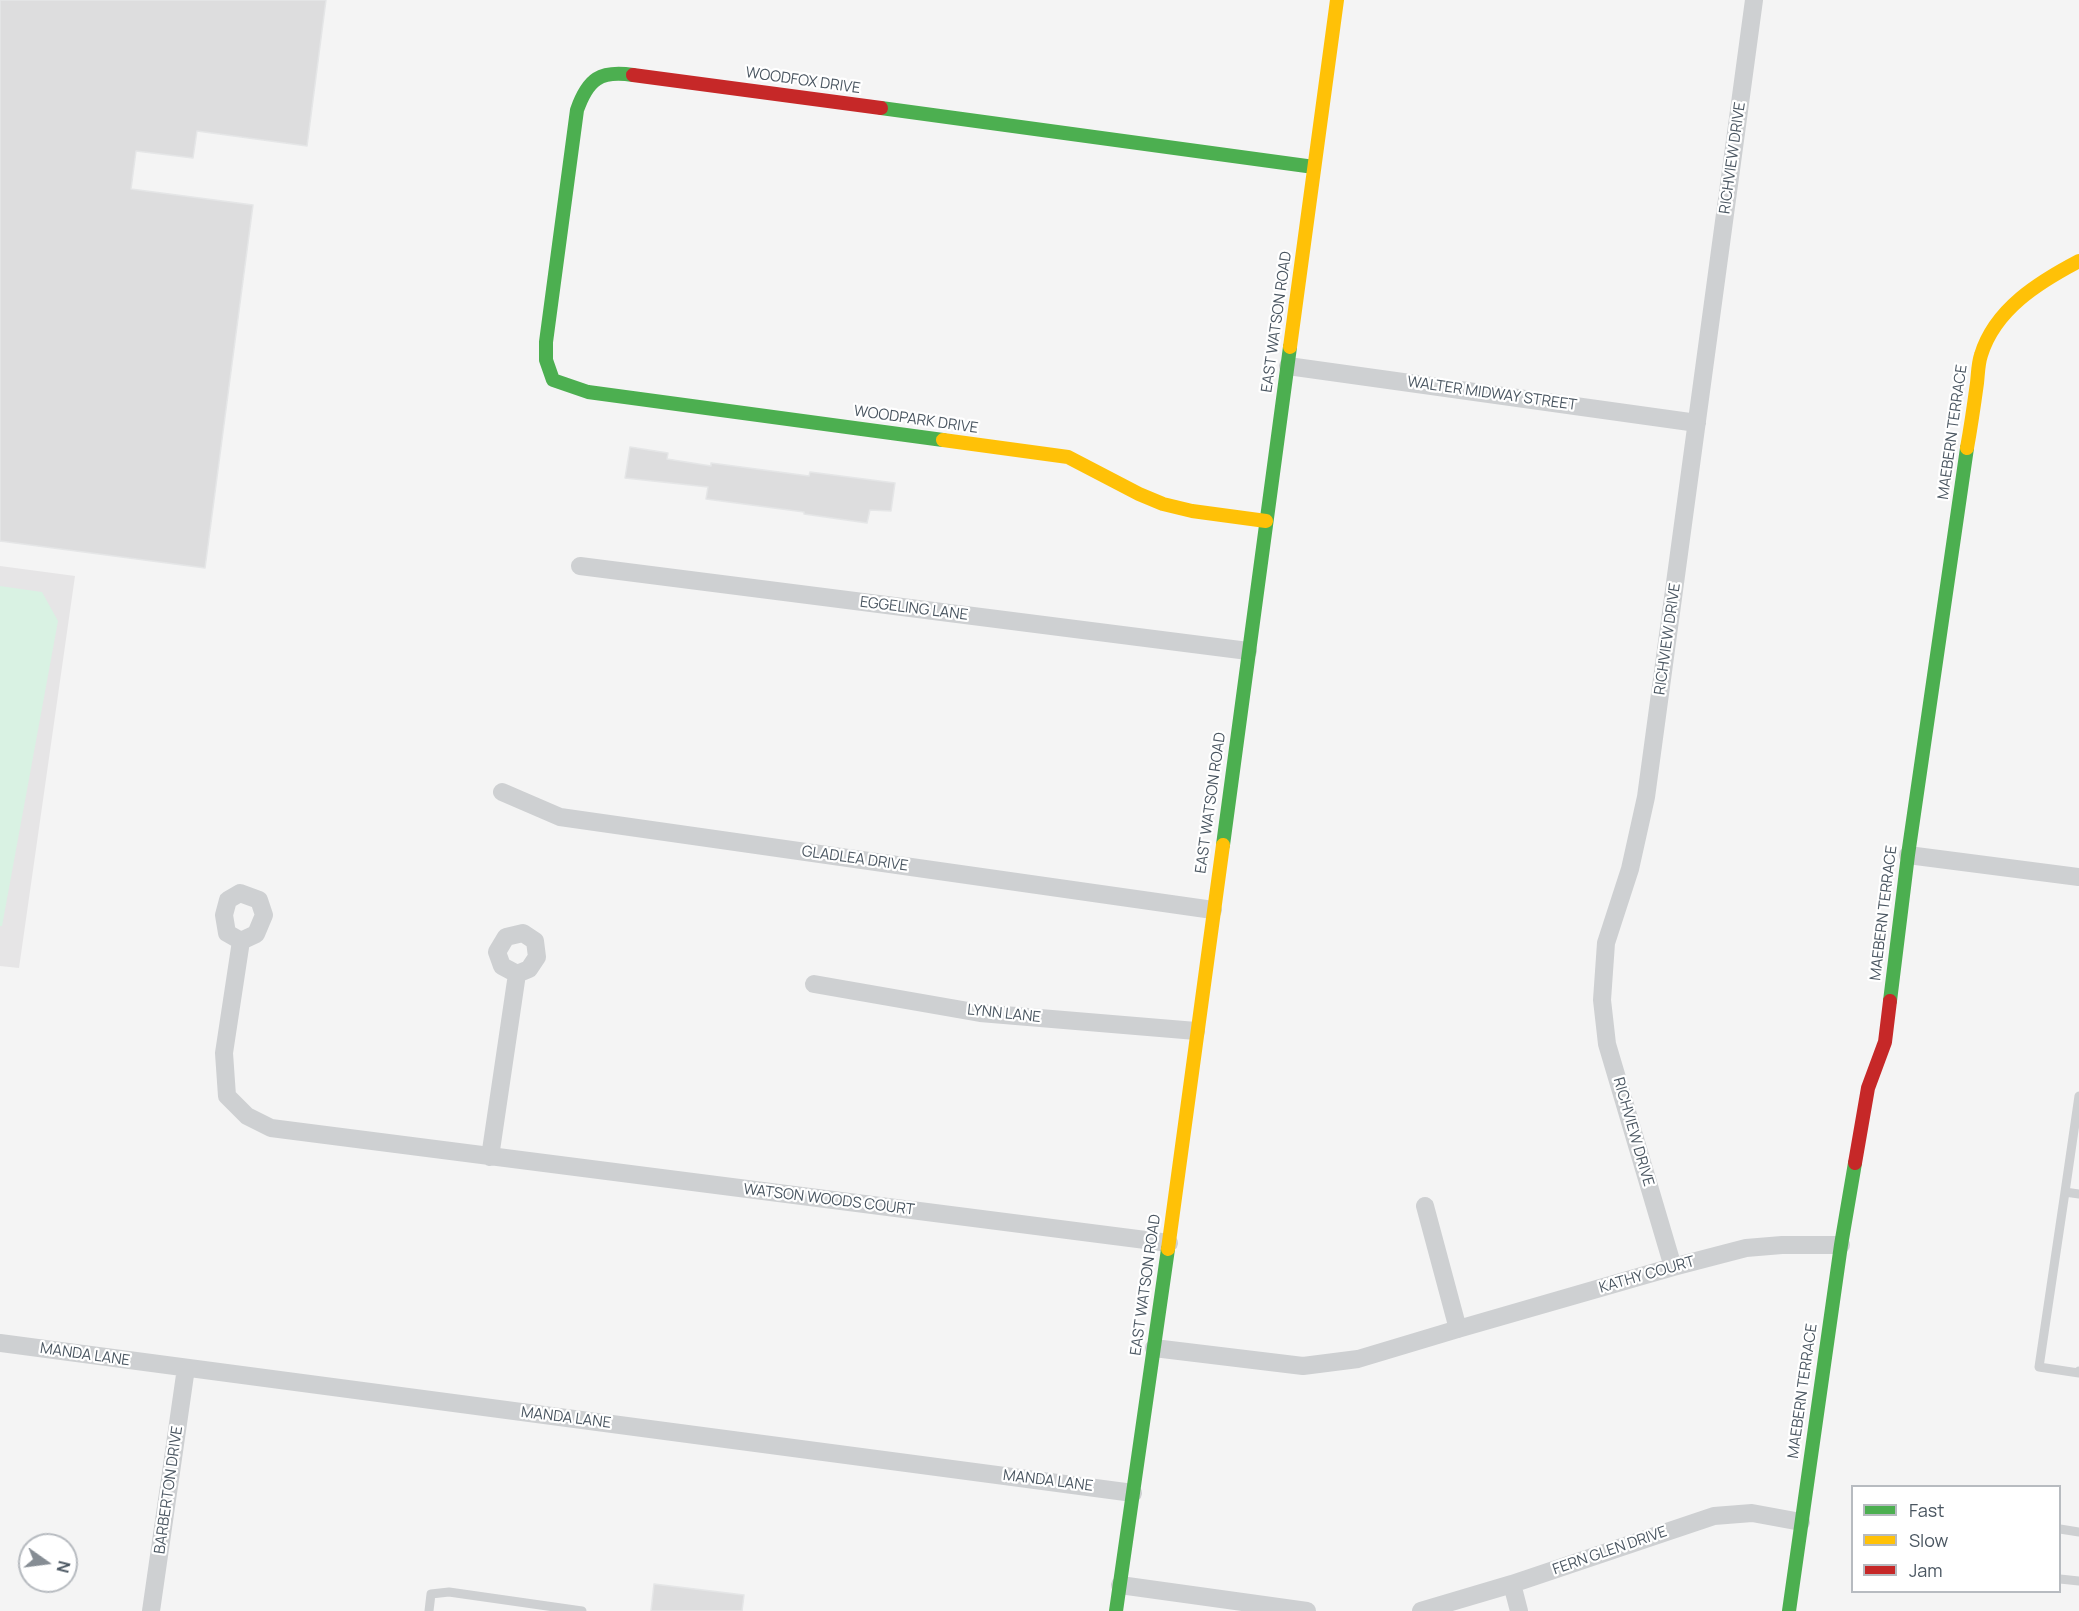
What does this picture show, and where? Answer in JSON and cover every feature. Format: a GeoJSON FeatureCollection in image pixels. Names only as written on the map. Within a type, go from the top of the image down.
{"type":"FeatureCollection","features":[{"type":"Feature","properties":{"kind":"street","name":"EAST WATSON ROAD"},"geometry":{"type":"LineString","coordinates":[[1116,1611],[1169,1243],[1337,0]]}},
{"type":"Feature","properties":{"kind":"street","name":"RICHVIEW DRIVE"},"geometry":{"type":"LineString","coordinates":[[1673,1267],[1607,1044],[1602,999],[1606,943],[1630,869],[1646,797],[1754,0]]}},
{"type":"Feature","properties":{"kind":"street","name":"WOODFOX DRIVE"},"geometry":{"type":"LineString","coordinates":[[553,380],[546,360],[546,342],[577,110],[582,94],[603,75],[614,72],[1314,167]]}},
{"type":"Feature","properties":{"kind":"street","name":"MAEBERN TERRACE"},"geometry":{"type":"LineString","coordinates":[[1789,1611],[1841,1245],[1868,1088],[1885,1042],[1908,855],[1981,355],[1996,326],[2017,300],[2045,278],[2079,261]]}},
{"type":"Feature","properties":{"kind":"street","name":"WALTER MIDWAY STREET"},"geometry":{"type":"LineString","coordinates":[[1288,366],[1697,423]]}},
{"type":"Feature","properties":{"kind":"street","name":"WOODPARK DRIVE"},"geometry":{"type":"LineString","coordinates":[[553,380],[588,392],[1068,457],[1152,501],[1179,508],[1266,521]]}},
{"type":"Feature","properties":{"kind":"street","name":"EGGELING LANE"},"geometry":{"type":"LineString","coordinates":[[580,566],[1248,651]]}},
{"type":"Feature","properties":{"kind":"street","name":"GLADLEA DRIVE"},"geometry":{"type":"LineString","coordinates":[[502,792],[560,817],[1213,910]]}},
{"type":"Feature","properties":{"kind":"street"},"geometry":{"type":"LineString","coordinates":[[1908,855],[2079,877]]}},
{"type":"Feature","properties":{"kind":"street","name":"WATSON WOODS COURT"},"geometry":{"type":"LineString","coordinates":[[241,941],[224,1053],[226,1096],[247,1116],[271,1128],[1169,1243]]}},
{"type":"Feature","properties":{"kind":"street"},"geometry":{"type":"LineString","coordinates":[[490,1157],[517,974]]}},
{"type":"Feature","properties":{"kind":"street","name":"LYNN LANE"},"geometry":{"type":"LineString","coordinates":[[814,984],[980,1013],[1196,1031]]}},
{"type":"Feature","properties":{"kind":"street"},"geometry":{"type":"LineString","coordinates":[[1425,1206],[1458,1329]]}},
{"type":"Feature","properties":{"kind":"street","name":"KATHY COURT"},"geometry":{"type":"LineString","coordinates":[[1154,1348],[1303,1366],[1359,1359],[1673,1267],[1746,1248],[1782,1245],[1841,1245]]}},
{"type":"Feature","properties":{"kind":"street","name":"MANDA LANE"},"geometry":{"type":"LineString","coordinates":[[0,1343],[1133,1492]]}},
{"type":"Feature","properties":{"kind":"street","name":"BARBERTON DRIVE"},"geometry":{"type":"LineString","coordinates":[[152,1611],[186,1368]]}},
{"type":"Feature","properties":{"kind":"street","name":"FERN GLEN DRIVE"},"geometry":{"type":"LineString","coordinates":[[1421,1611],[1512,1584],[1714,1516],[1752,1513],[1801,1522]]}},
{"type":"Feature","properties":{"kind":"street"},"geometry":{"type":"LineString","coordinates":[[1512,1584],[1519,1611]]}},
{"type":"Feature","properties":{"kind":"street"},"geometry":{"type":"LineString","coordinates":[[1120,1585],[1307,1611]]}},
{"type":"Feature","properties":{"kind":"lane"},"geometry":{"type":"LineString","coordinates":[[2079,1096],[2075,1146],[2065,1192],[2039,1367],[2079,1372]]}},
{"type":"Feature","properties":{"kind":"lane"},"geometry":{"type":"LineString","coordinates":[[2065,1192],[2079,1194]]}},
{"type":"Feature","properties":{"kind":"lane"},"geometry":{"type":"LineString","coordinates":[[2061,1529],[2079,1532]]}},
{"type":"Feature","properties":{"kind":"lane"},"geometry":{"type":"LineString","coordinates":[[2061,1579],[2079,1581]]}},
{"type":"Feature","properties":{"kind":"lane"},"geometry":{"type":"LineString","coordinates":[[429,1611],[432,1594],[449,1592],[582,1611]]}},
{"type":"Feature","properties":{"kind":"shaded area"},"geometry":{"type":"Polygon","coordinates":[[[0,566],[75,576],[19,968],[0,966],[0,566]]]}},
{"type":"Feature","properties":{"kind":"green space"},"geometry":{"type":"Polygon","coordinates":[[[0,586],[42,592],[58,621],[2,926],[0,926],[0,586]]]}},
{"type":"Feature","properties":{"kind":"building"},"geometry":{"type":"Polygon","coordinates":[[[0,0],[326,0],[307,146],[197,131],[193,158],[136,151],[131,189],[253,205],[205,568],[0,541],[0,0]]]}},
{"type":"Feature","properties":{"kind":"building"},"geometry":{"type":"Polygon","coordinates":[[[630,447],[668,453],[667,459],[711,466],[711,463],[809,476],[810,472],[895,483],[891,511],[870,510],[867,523],[706,499],[708,487],[625,478],[630,447]]]}},
{"type":"Feature","properties":{"kind":"building"},"geometry":{"type":"Polygon","coordinates":[[[654,1584],[744,1595],[742,1611],[651,1611],[654,1584]]]}},
{"type":"Feature","properties":{"kind":"traffic: fast"},"geometry":{"type":"LineString","coordinates":[[633,75],[612,74],[597,79],[586,91],[577,110],[546,342],[546,360],[553,380],[588,392],[943,440]]}},
{"type":"Feature","properties":{"kind":"traffic: fast"},"geometry":{"type":"LineString","coordinates":[[881,108],[1314,167]]}},
{"type":"Feature","properties":{"kind":"traffic: fast"},"geometry":{"type":"LineString","coordinates":[[1223,845],[1290,347]]}},
{"type":"Feature","properties":{"kind":"traffic: fast"},"geometry":{"type":"LineString","coordinates":[[1890,1001],[1908,855],[1967,448]]}},
{"type":"Feature","properties":{"kind":"traffic: fast"},"geometry":{"type":"LineString","coordinates":[[1789,1611],[1841,1245],[1855,1163]]}},
{"type":"Feature","properties":{"kind":"traffic: fast"},"geometry":{"type":"LineString","coordinates":[[1116,1611],[1168,1249]]}},
{"type":"Feature","properties":{"kind":"traffic: slow"},"geometry":{"type":"LineString","coordinates":[[1290,347],[1337,0]]}},
{"type":"Feature","properties":{"kind":"traffic: slow"},"geometry":{"type":"LineString","coordinates":[[1967,448],[1979,362],[1988,339],[1997,324],[2020,299],[2049,278],[2079,261]]}},
{"type":"Feature","properties":{"kind":"traffic: slow"},"geometry":{"type":"LineString","coordinates":[[943,440],[1068,457],[1163,504],[1192,511],[1266,521]]}},
{"type":"Feature","properties":{"kind":"traffic: slow"},"geometry":{"type":"LineString","coordinates":[[1168,1249],[1223,845]]}},
{"type":"Feature","properties":{"kind":"traffic: jam"},"geometry":{"type":"LineString","coordinates":[[633,75],[881,108]]}},
{"type":"Feature","properties":{"kind":"traffic: jam"},"geometry":{"type":"LineString","coordinates":[[1855,1163],[1868,1088],[1885,1042],[1890,1001]]}}]}
